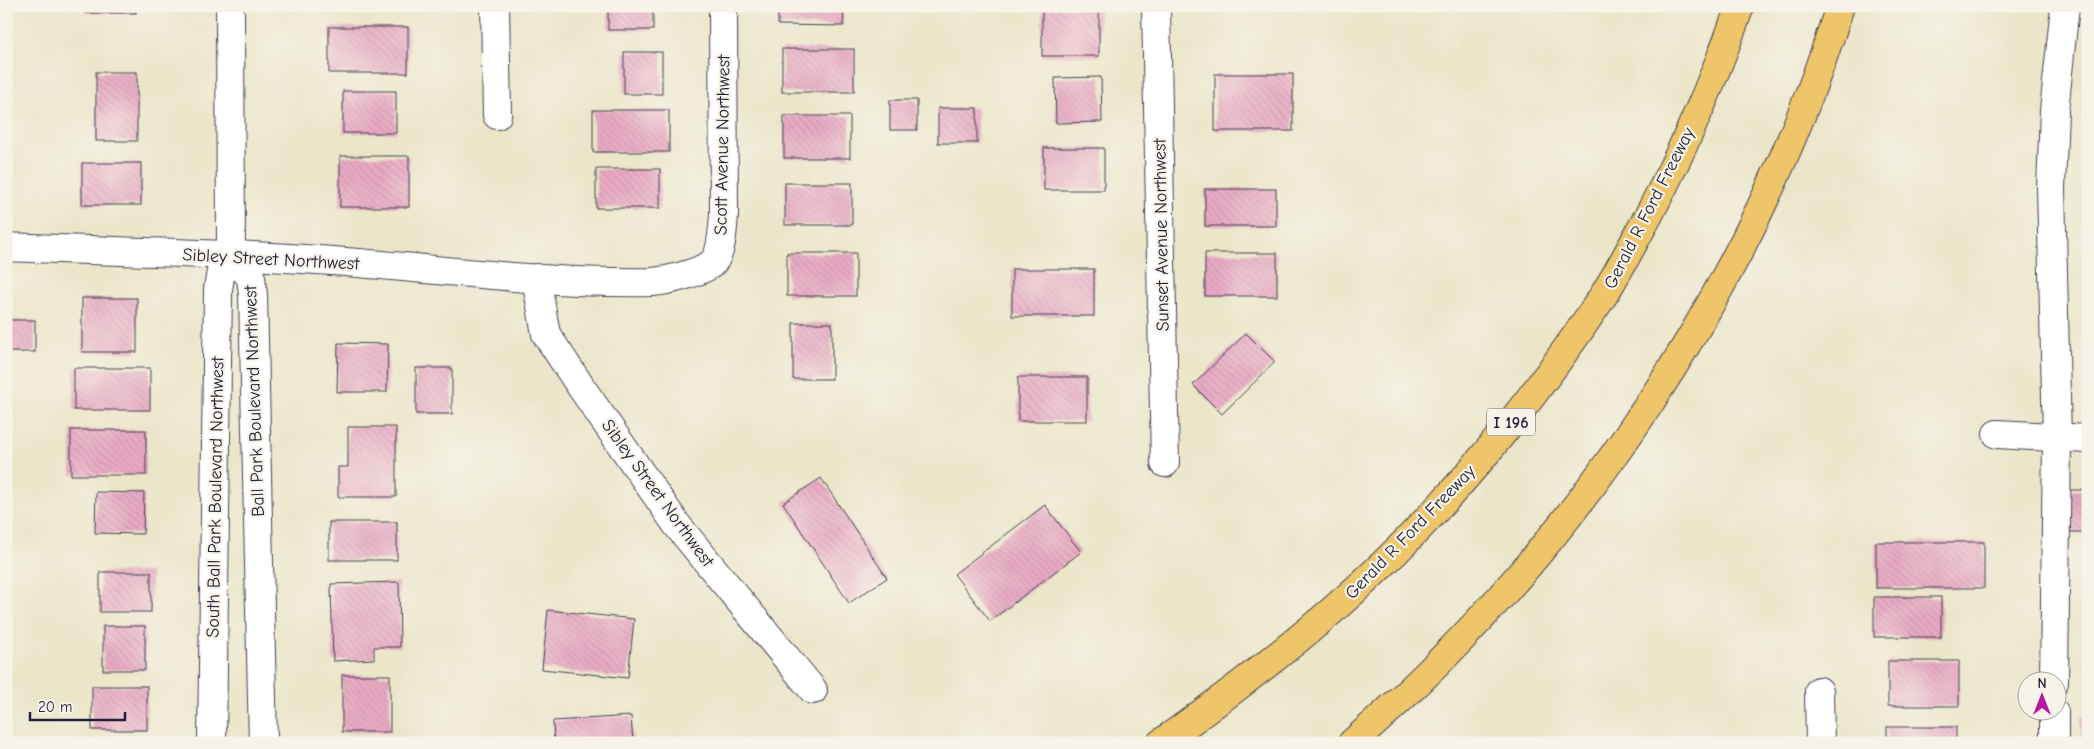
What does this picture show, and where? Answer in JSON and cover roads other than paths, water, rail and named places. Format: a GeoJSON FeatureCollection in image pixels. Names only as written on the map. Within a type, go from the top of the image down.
{"type":"FeatureCollection","features":[{"type":"Feature","properties":{"kind":"highway","name":"Gerald R Ford Freeway"},"geometry":{"type":"LineString","coordinates":[[1161,743],[1265,666],[1344,600],[1423,524],[1462,482],[1526,403],[1604,294],[1650,214],[1680,154],[1740,6]]}},
{"type":"Feature","properties":{"kind":"highway"},"geometry":{"type":"LineString","coordinates":[[1352,743],[1393,708],[1462,638],[1535,558],[1644,412],[1724,281],[1760,212],[1796,126],[1840,6]]}},
{"type":"Feature","properties":{"kind":"street"},"geometry":{"type":"LineString","coordinates":[[230,6],[231,255]]}},
{"type":"Feature","properties":{"kind":"street"},"geometry":{"type":"LineString","coordinates":[[495,6],[497,115]]}},
{"type":"Feature","properties":{"kind":"street","name":"Scott Avenue Northwest"},"geometry":{"type":"LineString","coordinates":[[696,272],[712,263],[721,244],[724,214],[723,6]]}},
{"type":"Feature","properties":{"kind":"street","name":"Sunset Avenue Northwest"},"geometry":{"type":"LineString","coordinates":[[1156,6],[1165,463]]}},
{"type":"Feature","properties":{"kind":"street"},"geometry":{"type":"LineString","coordinates":[[2054,672],[2057,438],[2051,188],[2054,111],[2065,6]]}},
{"type":"Feature","properties":{"kind":"street","name":"Sibley Street Northwest"},"geometry":{"type":"LineString","coordinates":[[6,247],[231,255],[358,263],[536,278],[655,282],[696,272]]}},
{"type":"Feature","properties":{"kind":"street","name":"South Ball Park Boulevard Northwest"},"geometry":{"type":"LineString","coordinates":[[212,743],[218,289],[222,266],[231,255]]}},
{"type":"Feature","properties":{"kind":"street","name":"Ball Park Boulevard Northwest"},"geometry":{"type":"LineString","coordinates":[[231,255],[251,276],[253,295],[263,743]]}},
{"type":"Feature","properties":{"kind":"street","name":"Sibley Street Northwest"},"geometry":{"type":"LineString","coordinates":[[536,278],[546,334],[581,388],[677,525],[813,690]]}},
{"type":"Feature","properties":{"kind":"street"},"geometry":{"type":"LineString","coordinates":[[1997,434],[2088,439]]}},
{"type":"Feature","properties":{"kind":"street"},"geometry":{"type":"LineString","coordinates":[[1819,691],[1820,743]]}},
{"type":"Feature","properties":{"kind":"street"},"geometry":{"type":"LineString","coordinates":[[2054,722],[2054,743]]}}]}
